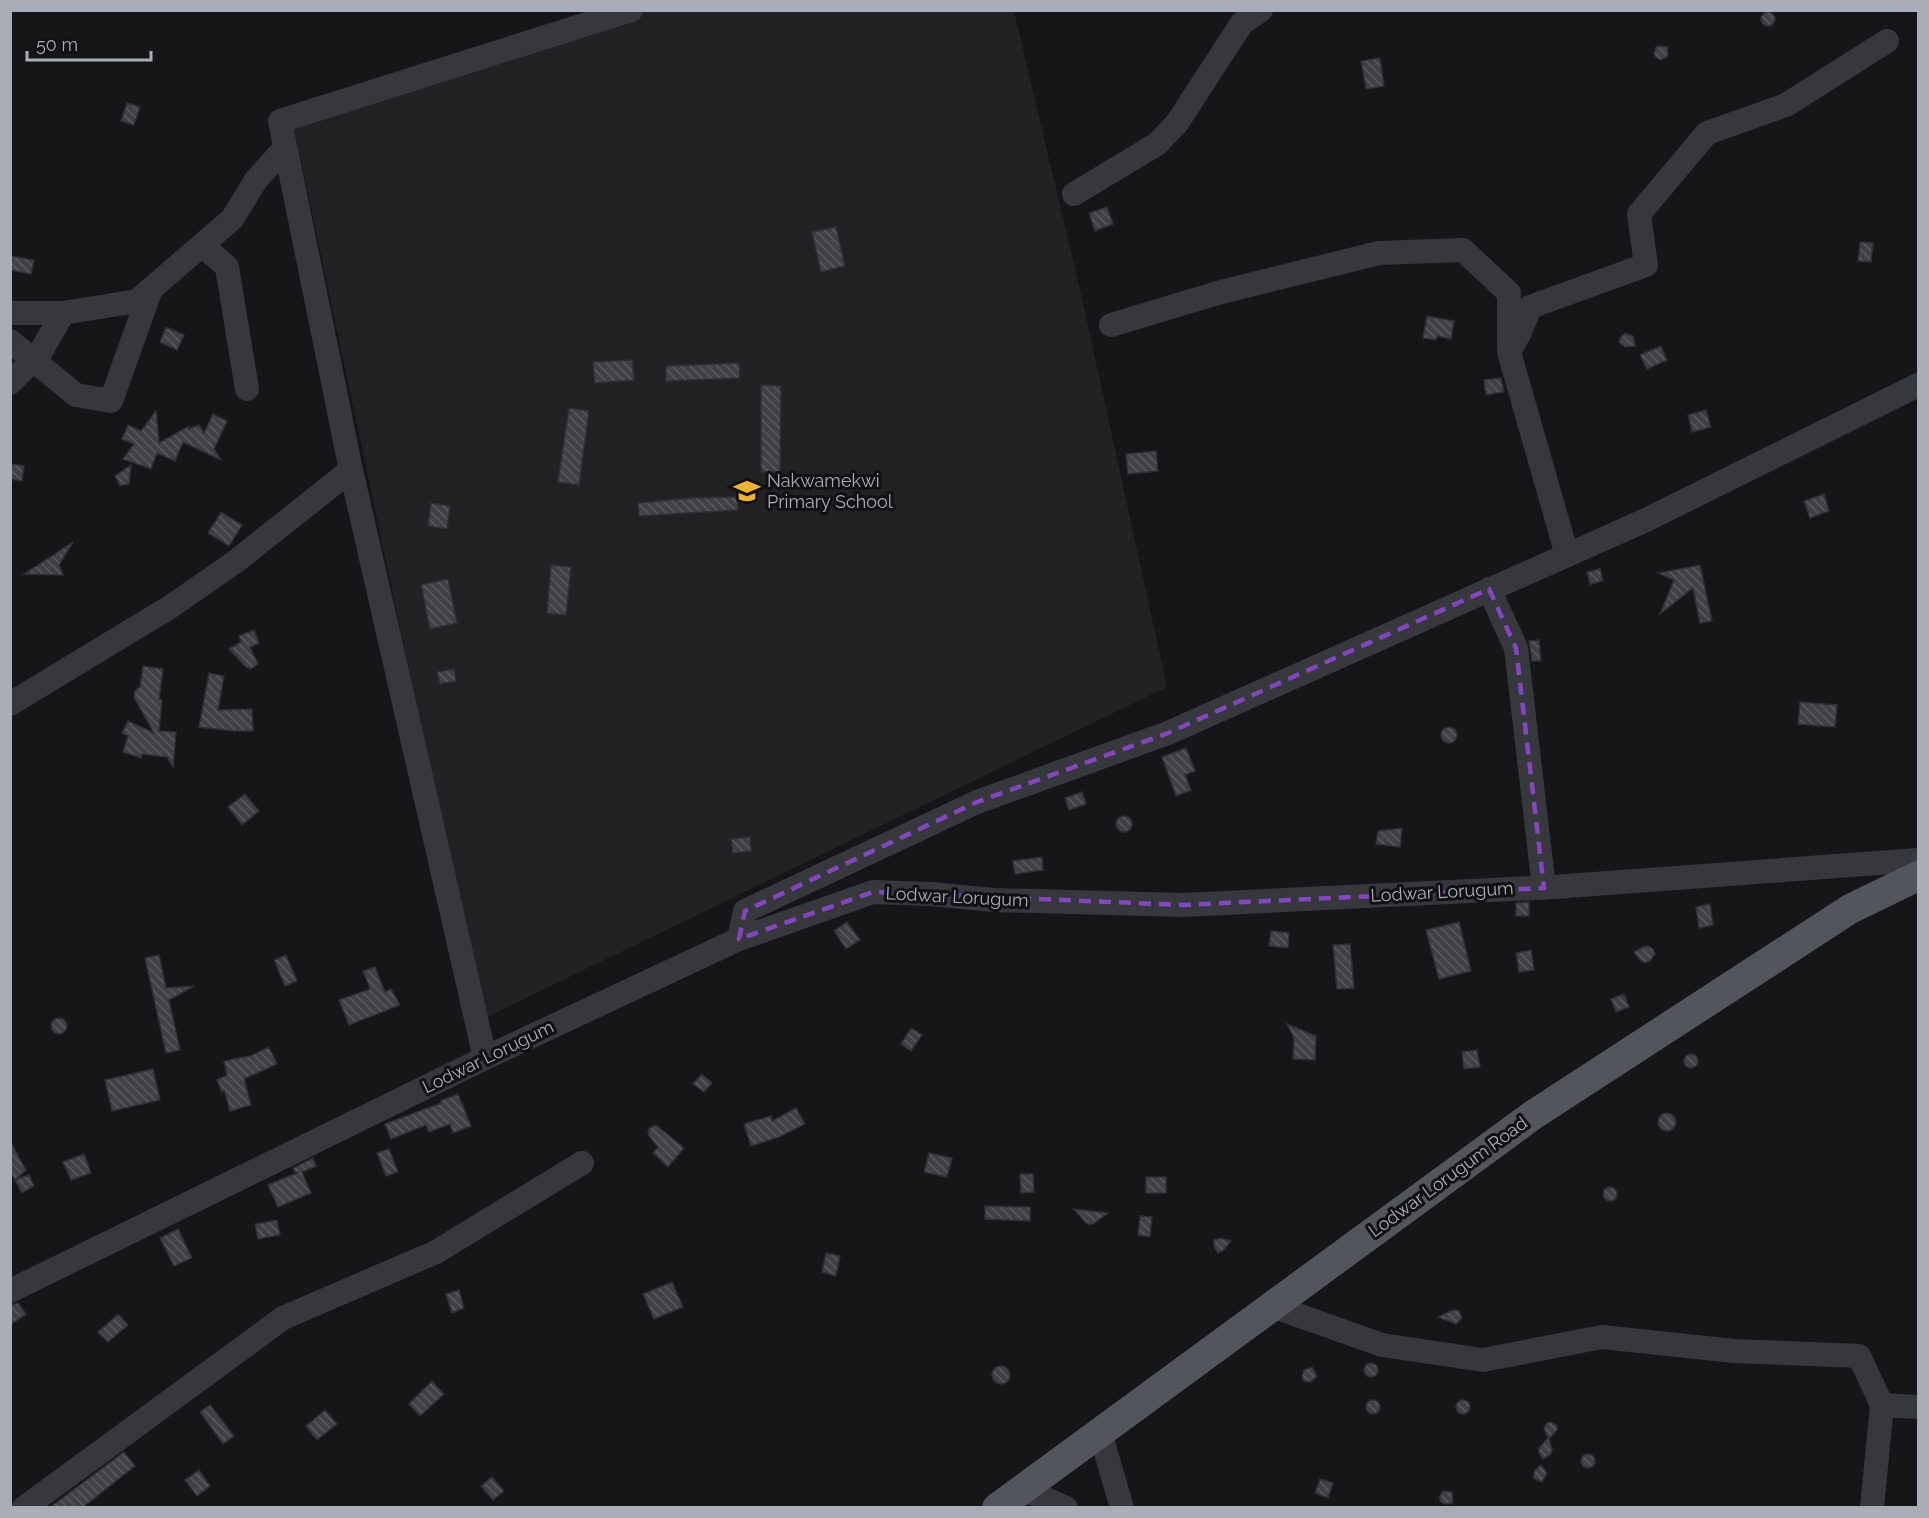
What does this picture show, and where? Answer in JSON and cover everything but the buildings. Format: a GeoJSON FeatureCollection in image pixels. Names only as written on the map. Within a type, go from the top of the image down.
{"type":"FeatureCollection","features":[{"type":"Feature","properties":{"kind":"main road","name":"Lodwar Lorugum Road"},"geometry":{"type":"LineString","coordinates":[[997,1508],[1533,1114],[1850,909],[1918,876]]}},
{"type":"Feature","properties":{"kind":"street"},"geometry":{"type":"LineString","coordinates":[[485,1058],[351,470],[280,121],[631,10]]}},
{"type":"Feature","properties":{"kind":"street"},"geometry":{"type":"LineString","coordinates":[[1074,194],[1157,144],[1177,123],[1242,23],[1261,10]]}},
{"type":"Feature","properties":{"kind":"street"},"geometry":{"type":"LineString","coordinates":[[1509,352],[1530,307],[1646,265],[1639,214],[1707,133],[1786,105],[1887,41]]}},
{"type":"Feature","properties":{"kind":"street"},"geometry":{"type":"LineString","coordinates":[[10,313],[63,313],[137,301],[232,219],[256,180],[285,148]]}},
{"type":"Feature","properties":{"kind":"street"},"geometry":{"type":"LineString","coordinates":[[202,244],[227,267],[247,389]]}},
{"type":"Feature","properties":{"kind":"street"},"geometry":{"type":"LineString","coordinates":[[1111,325],[1221,291],[1379,253],[1463,250],[1509,293],[1509,352],[1567,555]]}},
{"type":"Feature","properties":{"kind":"street"},"geometry":{"type":"LineString","coordinates":[[10,341],[76,395],[111,401],[151,289]]}},
{"type":"Feature","properties":{"kind":"street"},"geometry":{"type":"LineString","coordinates":[[10,383],[40,353],[63,313]]}},
{"type":"Feature","properties":{"kind":"street"},"geometry":{"type":"LineString","coordinates":[[740,939],[745,911],[977,802],[1168,733],[1489,590],[1646,519],[1918,385]]}},
{"type":"Feature","properties":{"kind":"street"},"geometry":{"type":"LineString","coordinates":[[10,704],[170,607],[235,562],[351,470]]}},
{"type":"Feature","properties":{"kind":"street"},"geometry":{"type":"LineString","coordinates":[[1489,590],[1516,648],[1544,888]]}},
{"type":"Feature","properties":{"kind":"street","name":"Lodwar Lorugum"},"geometry":{"type":"LineString","coordinates":[[10,1291],[485,1058],[740,939],[873,892],[931,894],[966,899],[1183,905],[1544,888],[1918,860]]}},
{"type":"Feature","properties":{"kind":"street"},"geometry":{"type":"LineString","coordinates":[[24,1508],[283,1318],[436,1252],[582,1163]]}},
{"type":"Feature","properties":{"kind":"street"},"geometry":{"type":"LineString","coordinates":[[1272,1306],[1382,1345],[1483,1360],[1602,1337],[1734,1351],[1859,1356],[1882,1405],[1872,1508]]}},
{"type":"Feature","properties":{"kind":"street"},"geometry":{"type":"LineString","coordinates":[[1882,1405],[1918,1407]]}},
{"type":"Feature","properties":{"kind":"street"},"geometry":{"type":"LineString","coordinates":[[1100,1432],[1122,1508]]}},
{"type":"Feature","properties":{"kind":"street"},"geometry":{"type":"LineString","coordinates":[[1022,1490],[1032,1492],[1066,1508]]}},
{"type":"Feature","properties":{"kind":"highlighted area"},"geometry":{"type":"Polygon","coordinates":[[[1489,589],[1516,648],[1544,888],[1183,905],[873,892],[739,939],[745,911],[977,802],[1168,733],[1489,589]]]}},
{"type":"Feature","properties":{"kind":"shaded area","name":"Nakwamekwi Primary School"},"geometry":{"type":"Polygon","coordinates":[[[647,11],[1014,11],[1081,294],[1167,687],[483,1019],[293,123],[647,11]]]}},
{"type":"Feature","properties":{"kind":"place","name":"Nakwamekwi Primary School"},"geometry":{"type":"Point","coordinates":[747,491]}}]}
